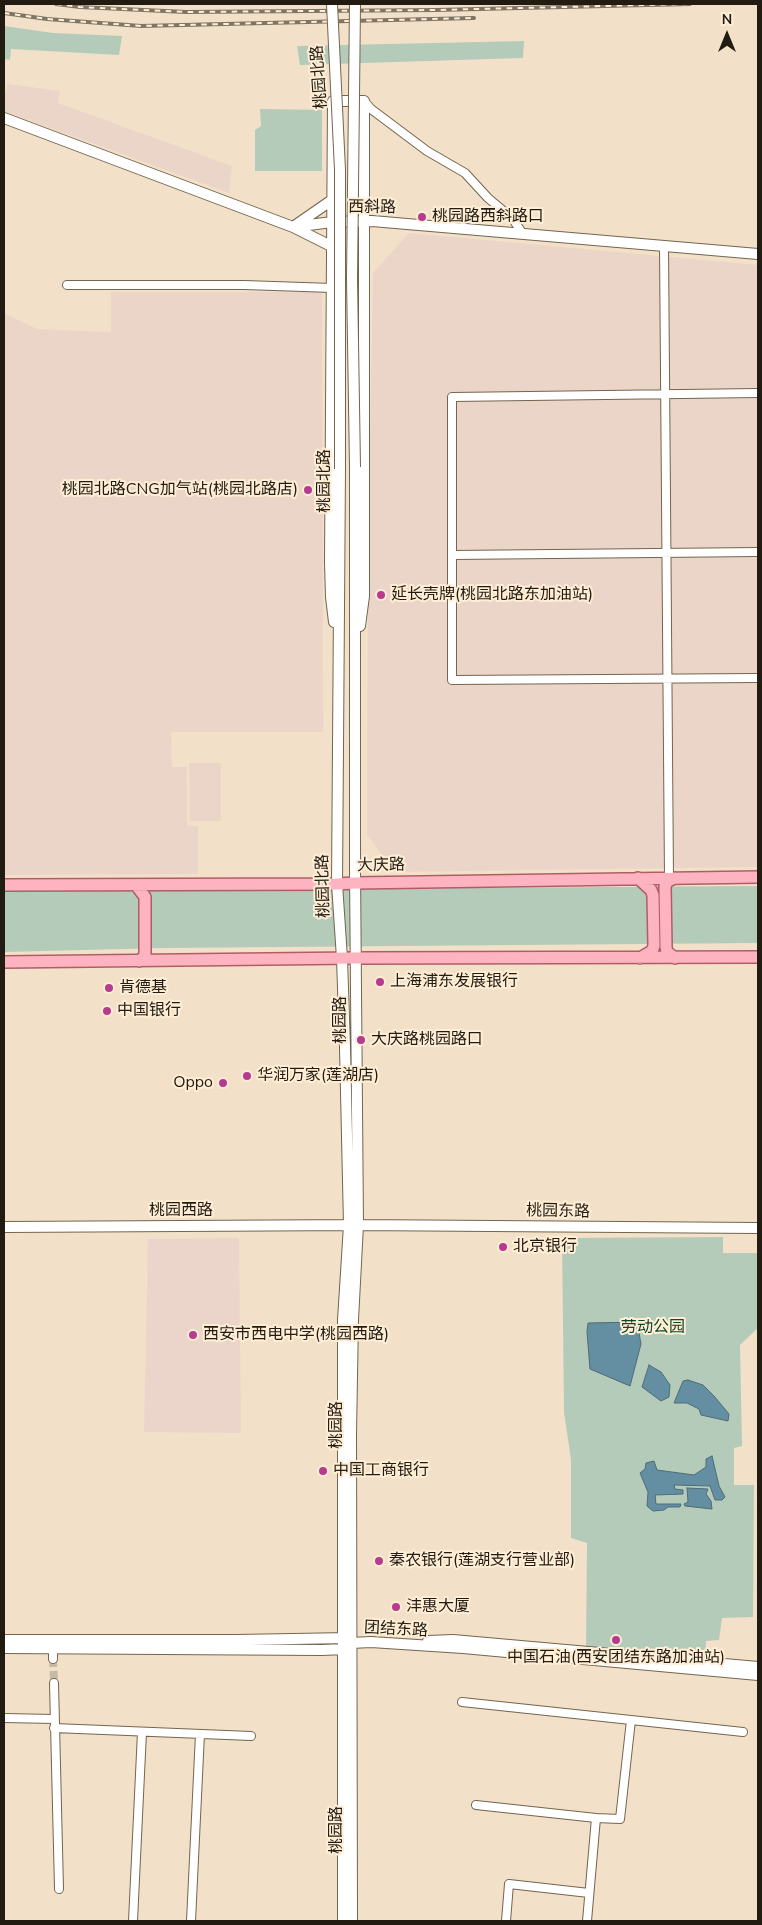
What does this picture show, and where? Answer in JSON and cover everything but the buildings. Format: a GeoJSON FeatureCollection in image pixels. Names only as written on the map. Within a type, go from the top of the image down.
{"type":"FeatureCollection","features":[{"type":"Feature","properties":{"kind":"main road","name":"大庆路"},"geometry":{"type":"LineString","coordinates":[[4,885],[337,884],[355,882],[758,877]]}},
{"type":"Feature","properties":{"kind":"main road"},"geometry":{"type":"LineString","coordinates":[[638,878],[651,890],[654,946],[652,951],[640,958]]}},
{"type":"Feature","properties":{"kind":"main road"},"geometry":{"type":"LineString","coordinates":[[672,878],[665,886],[666,947],[667,952],[675,958]]}},
{"type":"Feature","properties":{"kind":"main road"},"geometry":{"type":"LineString","coordinates":[[136,885],[145,897],[145,956],[139,962]]}},
{"type":"Feature","properties":{"kind":"main road"},"geometry":{"type":"LineString","coordinates":[[155,885],[150,890],[149,896],[149,956],[155,961]]}},
{"type":"Feature","properties":{"kind":"main road"},"geometry":{"type":"LineString","coordinates":[[4,962],[139,962],[342,958],[758,957]]}},
{"type":"Feature","properties":{"kind":"street","name":"桃园北路"},"geometry":{"type":"LineString","coordinates":[[332,4],[340,170],[337,884],[342,958]]}},
{"type":"Feature","properties":{"kind":"street","name":"桃园北路"},"geometry":{"type":"LineString","coordinates":[[355,4],[352,279],[355,467],[356,958]]}},
{"type":"Feature","properties":{"kind":"street"},"geometry":{"type":"LineString","coordinates":[[338,656],[331,597],[333,101],[364,101],[371,109],[426,151],[465,173],[488,198],[514,219],[522,233]]}},
{"type":"Feature","properties":{"kind":"street"},"geometry":{"type":"LineString","coordinates":[[354,667],[364,596],[364,101]]}},
{"type":"Feature","properties":{"kind":"street","name":"西斜路"},"geometry":{"type":"LineString","coordinates":[[4,118],[293,227],[332,222],[363,221],[758,254]]}},
{"type":"Feature","properties":{"kind":"street"},"geometry":{"type":"LineString","coordinates":[[332,200],[293,227],[333,247]]}},
{"type":"Feature","properties":{"kind":"street"},"geometry":{"type":"LineString","coordinates":[[664,246],[667,679],[672,878]]}},
{"type":"Feature","properties":{"kind":"street"},"geometry":{"type":"LineString","coordinates":[[67,285],[244,285],[333,288]]}},
{"type":"Feature","properties":{"kind":"street"},"geometry":{"type":"LineString","coordinates":[[758,393],[452,397],[452,680],[758,678]]}},
{"type":"Feature","properties":{"kind":"street"},"geometry":{"type":"LineString","coordinates":[[452,555],[758,552]]}},
{"type":"Feature","properties":{"kind":"street","name":"桃园路"},"geometry":{"type":"LineString","coordinates":[[342,958],[353,1225]]}},
{"type":"Feature","properties":{"kind":"street","name":"桃园路"},"geometry":{"type":"LineString","coordinates":[[343,1921],[353,1320],[356,958]]}},
{"type":"Feature","properties":{"kind":"street","name":"桃园西路"},"geometry":{"type":"LineString","coordinates":[[4,1227],[353,1225]]}},
{"type":"Feature","properties":{"kind":"street","name":"桃园东路"},"geometry":{"type":"LineString","coordinates":[[353,1225],[758,1228]]}},
{"type":"Feature","properties":{"kind":"street"},"geometry":{"type":"LineString","coordinates":[[4,1640],[348,1642],[453,1640],[758,1667]]}},
{"type":"Feature","properties":{"kind":"street","name":"桃园路"},"geometry":{"type":"LineString","coordinates":[[348,1642],[352,1921]]}},
{"type":"Feature","properties":{"kind":"street","name":"团结东路"},"geometry":{"type":"LineString","coordinates":[[4,1648],[348,1642],[464,1648],[758,1674]]}},
{"type":"Feature","properties":{"kind":"street"},"geometry":{"type":"LineString","coordinates":[[53,1648],[53,1659]]}},
{"type":"Feature","properties":{"kind":"street"},"geometry":{"type":"LineString","coordinates":[[54,1683],[59,1889]]}},
{"type":"Feature","properties":{"kind":"street"},"geometry":{"type":"LineString","coordinates":[[462,1702],[742,1732]]}},
{"type":"Feature","properties":{"kind":"street"},"geometry":{"type":"LineString","coordinates":[[4,1718],[54,1719]]}},
{"type":"Feature","properties":{"kind":"street"},"geometry":{"type":"LineString","coordinates":[[476,1805],[620,1819],[631,1720]]}},
{"type":"Feature","properties":{"kind":"street"},"geometry":{"type":"LineString","coordinates":[[54,1728],[251,1736]]}},
{"type":"Feature","properties":{"kind":"street"},"geometry":{"type":"LineString","coordinates":[[133,1921],[142,1732]]}},
{"type":"Feature","properties":{"kind":"street"},"geometry":{"type":"LineString","coordinates":[[191,1921],[200,1734]]}},
{"type":"Feature","properties":{"kind":"street"},"geometry":{"type":"LineString","coordinates":[[586,1921],[596,1818]]}},
{"type":"Feature","properties":{"kind":"street"},"geometry":{"type":"LineString","coordinates":[[506,1921],[509,1884],[589,1893]]}},
{"type":"Feature","properties":{"kind":"shaded area"},"geometry":{"type":"Polygon","coordinates":[[[8,84],[60,91],[58,103],[232,166],[229,193],[4,111],[4,96],[8,84]]]}},
{"type":"Feature","properties":{"kind":"shaded area"},"geometry":{"type":"Polygon","coordinates":[[[409,233],[758,265],[758,867],[393,872],[367,834],[368,547],[373,273],[409,233]]]}},
{"type":"Feature","properties":{"kind":"shaded area"},"geometry":{"type":"Polygon","coordinates":[[[111,292],[322,292],[323,732],[171,732],[172,767],[187,767],[187,826],[198,826],[198,874],[4,875],[4,313],[37,329],[111,332],[111,292]]]}},
{"type":"Feature","properties":{"kind":"shaded area"},"geometry":{"type":"Polygon","coordinates":[[[189,763],[221,763],[221,821],[190,821],[189,763]]]}},
{"type":"Feature","properties":{"kind":"shaded area","name":"西安市西电中学(桃园西路)"},"geometry":{"type":"Polygon","coordinates":[[[239,1238],[241,1433],[144,1432],[148,1239],[239,1238]]]}},
{"type":"Feature","properties":{"kind":"green space"},"geometry":{"type":"Polygon","coordinates":[[[4,26],[53,33],[122,36],[119,55],[11,49],[10,60],[4,59],[4,26]]]}},
{"type":"Feature","properties":{"kind":"green space"},"geometry":{"type":"Polygon","coordinates":[[[524,41],[523,58],[300,65],[297,46],[524,41]]]}},
{"type":"Feature","properties":{"kind":"green space"},"geometry":{"type":"Polygon","coordinates":[[[260,109],[322,110],[322,171],[255,171],[255,130],[261,126],[260,109]]]}},
{"type":"Feature","properties":{"kind":"green space"},"geometry":{"type":"Polygon","coordinates":[[[758,886],[758,943],[164,948],[4,952],[4,891],[758,886]]]}},
{"type":"Feature","properties":{"kind":"green space","name":"劳动公园"},"geometry":{"type":"Polygon","coordinates":[[[723,1237],[723,1253],[758,1253],[758,1328],[740,1345],[742,1446],[734,1448],[734,1485],[754,1485],[753,1617],[722,1618],[719,1640],[706,1641],[705,1656],[586,1651],[587,1543],[571,1538],[571,1460],[564,1412],[562,1238],[723,1237]]]}},
{"type":"Feature","properties":{"kind":"water"},"geometry":{"type":"Polygon","coordinates":[[[637,1322],[641,1344],[630,1386],[590,1369],[588,1323],[637,1322]]]}},
{"type":"Feature","properties":{"kind":"water"},"geometry":{"type":"Polygon","coordinates":[[[649,1365],[661,1372],[670,1385],[669,1397],[661,1401],[642,1387],[649,1365]]]}},
{"type":"Feature","properties":{"kind":"water"},"geometry":{"type":"Polygon","coordinates":[[[688,1380],[703,1385],[714,1396],[729,1414],[728,1421],[701,1415],[699,1409],[687,1403],[674,1403],[683,1381],[688,1380]]]}},
{"type":"Feature","properties":{"kind":"water"},"geometry":{"type":"Polygon","coordinates":[[[712,1456],[719,1486],[725,1497],[722,1500],[715,1500],[710,1486],[674,1485],[675,1489],[683,1490],[683,1494],[655,1495],[656,1504],[681,1504],[680,1507],[668,1507],[664,1510],[653,1511],[647,1506],[648,1492],[640,1473],[645,1469],[646,1463],[654,1461],[657,1470],[694,1475],[706,1467],[706,1459],[712,1456]]]}},
{"type":"Feature","properties":{"kind":"water"},"geometry":{"type":"Polygon","coordinates":[[[687,1488],[708,1489],[706,1494],[711,1501],[712,1509],[685,1506],[684,1504],[688,1502],[687,1488]]]}},
{"type":"Feature","properties":{"kind":"tunnel"},"geometry":{"type":"LineString","coordinates":[[53,1659],[54,1683]]}},
{"type":"Feature","properties":{"kind":"railway"},"geometry":{"type":"LineString","coordinates":[[56,4],[80,7],[186,12],[436,10],[690,4]]}},
{"type":"Feature","properties":{"kind":"railway"},"geometry":{"type":"LineString","coordinates":[[4,13],[47,19],[141,26],[474,18]]}},
{"type":"Feature","properties":{"kind":"place","name":"桃园路西斜路口"},"geometry":{"type":"Point","coordinates":[422,217]}},
{"type":"Feature","properties":{"kind":"place","name":"桃园北路CNG加气站(桃园北路店)"},"geometry":{"type":"Point","coordinates":[308,490]}},
{"type":"Feature","properties":{"kind":"place","name":"延长壳牌(桃园北路东加油站)"},"geometry":{"type":"Point","coordinates":[381,595]}},
{"type":"Feature","properties":{"kind":"place","name":"上海浦东发展银行"},"geometry":{"type":"Point","coordinates":[380,982]}},
{"type":"Feature","properties":{"kind":"place","name":"肯德基"},"geometry":{"type":"Point","coordinates":[109,988]}},
{"type":"Feature","properties":{"kind":"place","name":"中国银行"},"geometry":{"type":"Point","coordinates":[107,1011]}},
{"type":"Feature","properties":{"kind":"place","name":"大庆路桃园路口"},"geometry":{"type":"Point","coordinates":[361,1040]}},
{"type":"Feature","properties":{"kind":"place","name":"华润万家(莲湖店)"},"geometry":{"type":"Point","coordinates":[247,1076]}},
{"type":"Feature","properties":{"kind":"place","name":"Oppo"},"geometry":{"type":"Point","coordinates":[223,1083]}},
{"type":"Feature","properties":{"kind":"place","name":"北京银行"},"geometry":{"type":"Point","coordinates":[503,1247]}},
{"type":"Feature","properties":{"kind":"place","name":"西安市西电中学(桃园西路)"},"geometry":{"type":"Point","coordinates":[193,1335]}},
{"type":"Feature","properties":{"kind":"place","name":"中国工商银行"},"geometry":{"type":"Point","coordinates":[323,1471]}},
{"type":"Feature","properties":{"kind":"place","name":"秦农银行(莲湖支行营业部)"},"geometry":{"type":"Point","coordinates":[379,1561]}},
{"type":"Feature","properties":{"kind":"place","name":"沣惠大厦"},"geometry":{"type":"Point","coordinates":[396,1607]}},
{"type":"Feature","properties":{"kind":"place","name":"中国石油(西安团结东路加油站)"},"geometry":{"type":"Point","coordinates":[616,1640]}}]}
